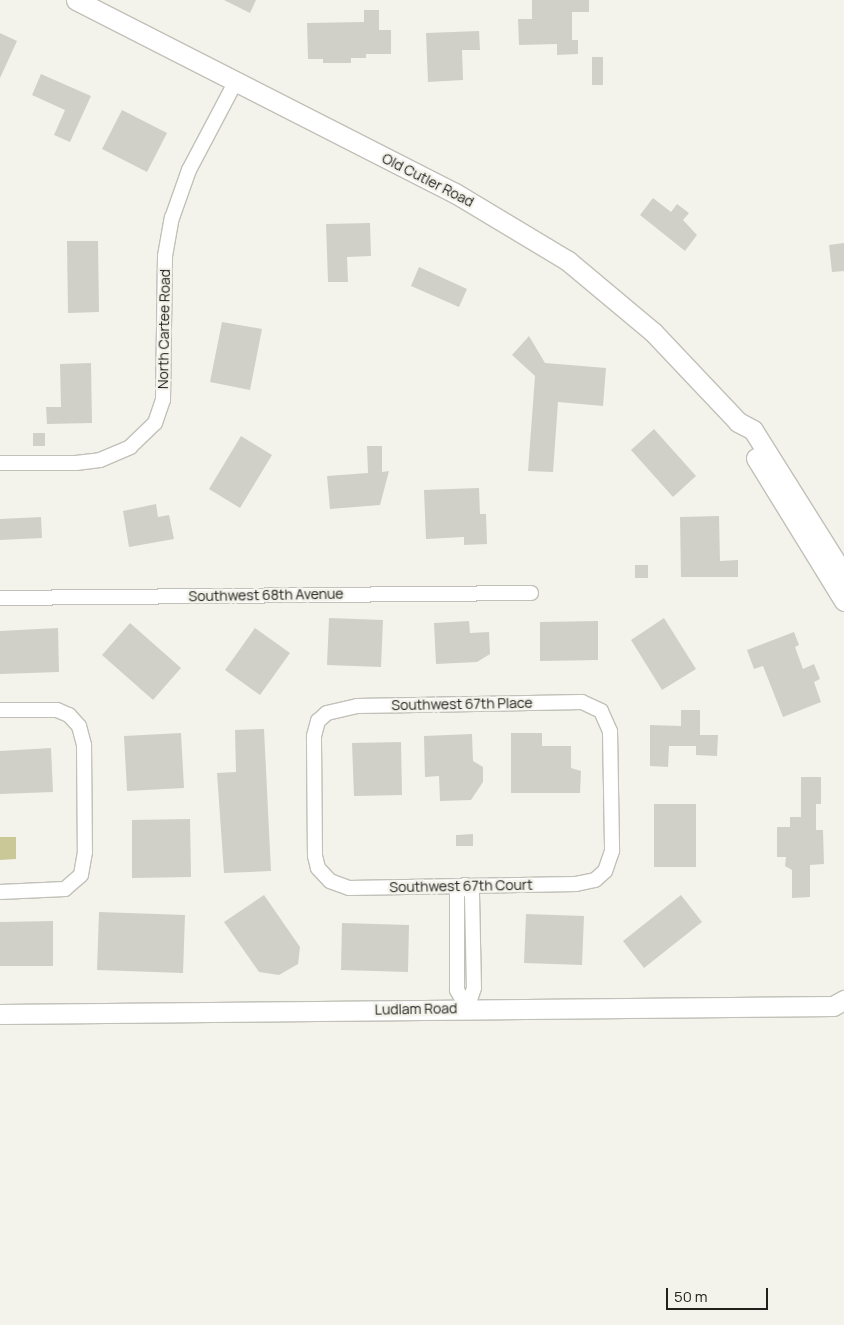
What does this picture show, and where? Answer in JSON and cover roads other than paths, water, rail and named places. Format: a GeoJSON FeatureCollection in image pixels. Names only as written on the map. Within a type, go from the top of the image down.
{"type":"FeatureCollection","features":[{"type":"Feature","properties":{"kind":"main road","name":"Old Cutler Road"},"geometry":{"type":"LineString","coordinates":[[76,0],[479,206],[568,261],[660,339],[738,422]]}},
{"type":"Feature","properties":{"kind":"main road"},"geometry":{"type":"LineString","coordinates":[[738,422],[752,430],[758,438],[844,575]]}},
{"type":"Feature","properties":{"kind":"main road"},"geometry":{"type":"LineString","coordinates":[[738,422],[742,438],[844,601]]}},
{"type":"Feature","properties":{"kind":"main road","name":"Ludlam Road"},"geometry":{"type":"LineString","coordinates":[[0,1014],[467,1008],[840,1006]]}},
{"type":"Feature","properties":{"kind":"street","name":"North Cartee Road"},"geometry":{"type":"LineString","coordinates":[[0,463],[100,460],[130,447],[155,422],[161,411],[164,388],[164,294],[169,232],[190,170],[236,81]]}},
{"type":"Feature","properties":{"kind":"street","name":"Southwest 68th Avenue"},"geometry":{"type":"LineString","coordinates":[[0,598],[531,593]]}},
{"type":"Feature","properties":{"kind":"street","name":"Southwest 67th Place"},"geometry":{"type":"LineString","coordinates":[[323,874],[315,856],[313,755],[314,736],[323,716],[334,709],[364,706],[582,702],[600,711],[610,731],[613,844],[608,865],[601,876]]}},
{"type":"Feature","properties":{"kind":"street"},"geometry":{"type":"LineString","coordinates":[[0,710],[57,710],[75,720],[84,739],[85,859],[76,882],[58,891],[0,892]]}},
{"type":"Feature","properties":{"kind":"street","name":"Southwest 67th Court"},"geometry":{"type":"LineString","coordinates":[[323,874],[336,884],[349,888],[576,884],[601,876]]}},
{"type":"Feature","properties":{"kind":"street"},"geometry":{"type":"LineString","coordinates":[[464,885],[472,894],[474,988],[467,1008]]}}]}
